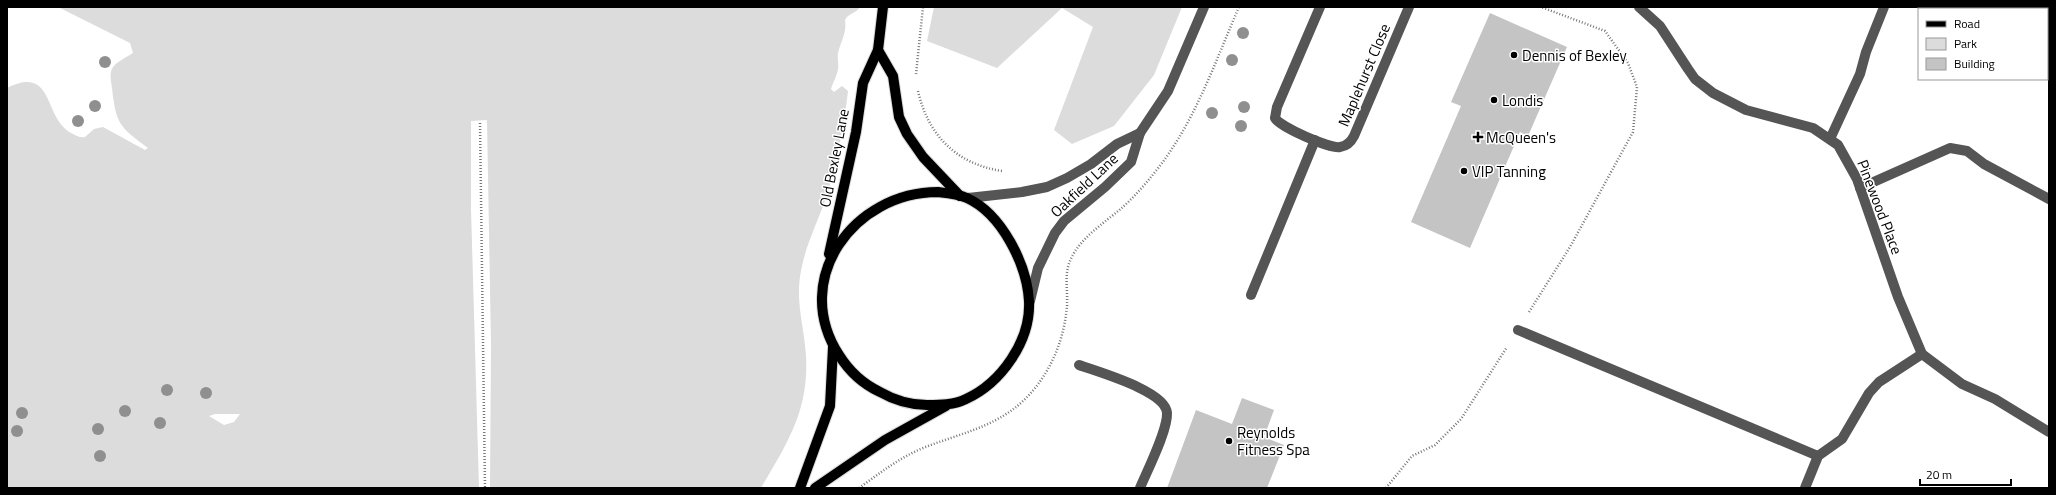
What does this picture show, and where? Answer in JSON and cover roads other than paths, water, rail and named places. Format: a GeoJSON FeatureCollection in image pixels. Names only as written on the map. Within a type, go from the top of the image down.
{"type":"FeatureCollection","features":[{"type":"Feature","properties":{"kind":"main road","name":"Old Bexley Lane"},"geometry":{"type":"LineString","coordinates":[[825,274],[856,132],[863,83],[878,50],[885,10]]}},
{"type":"Feature","properties":{"kind":"main road"},"geometry":{"type":"LineString","coordinates":[[878,50],[893,76],[900,117],[907,134],[923,157],[964,197],[980,206],[996,222],[1017,252],[1026,278],[1030,303],[1024,334],[1016,352],[1004,369],[979,392],[967,399],[949,404],[926,405],[887,396],[860,380],[846,366],[834,347],[824,320],[822,297],[825,274],[833,254],[843,239],[856,224],[878,208],[903,196],[917,193],[938,192],[964,197]]}},
{"type":"Feature","properties":{"kind":"main road"},"geometry":{"type":"LineString","coordinates":[[800,488],[830,406],[834,347]]}},
{"type":"Feature","properties":{"kind":"main road"},"geometry":{"type":"LineString","coordinates":[[815,488],[885,440],[949,404]]}},
{"type":"Feature","properties":{"kind":"street","name":"Oakfield Lane"},"geometry":{"type":"LineString","coordinates":[[1030,303],[1038,268],[1048,244],[1055,233],[1064,221],[1105,187],[1131,162],[1140,133],[1168,91],[1204,7]]}},
{"type":"Feature","properties":{"kind":"street","name":"Maplehurst Close"},"geometry":{"type":"LineString","coordinates":[[1320,7],[1275,116],[1280,124],[1314,140],[1339,148],[1347,145],[1352,140],[1409,7]]}},
{"type":"Feature","properties":{"kind":"street","name":"Pinewood Place"},"geometry":{"type":"LineString","coordinates":[[1639,7],[1664,30],[1695,79],[1713,93],[1746,110],[1813,128],[1838,145],[1860,188],[1898,297],[1922,354]]}},
{"type":"Feature","properties":{"kind":"street"},"geometry":{"type":"LineString","coordinates":[[1830,139],[1857,80],[1884,7]]}},
{"type":"Feature","properties":{"kind":"street","name":"Oakfield Lane"},"geometry":{"type":"LineString","coordinates":[[964,197],[1030,191],[1067,178],[1091,164],[1117,144],[1140,133]]}},
{"type":"Feature","properties":{"kind":"street"},"geometry":{"type":"LineString","coordinates":[[1251,295],[1314,140]]}},
{"type":"Feature","properties":{"kind":"street"},"geometry":{"type":"LineString","coordinates":[[1860,188],[1950,148],[1967,151],[1984,164],[2049,199]]}},
{"type":"Feature","properties":{"kind":"street"},"geometry":{"type":"LineString","coordinates":[[1518,330],[1818,456]]}},
{"type":"Feature","properties":{"kind":"street"},"geometry":{"type":"LineString","coordinates":[[1805,488],[1818,456],[1842,439],[1869,393],[1879,382],[1922,354],[1962,384],[1995,400],[2049,432]]}},
{"type":"Feature","properties":{"kind":"street"},"geometry":{"type":"LineString","coordinates":[[1079,365],[1147,391],[1162,403],[1165,408],[1167,413],[1165,425],[1140,488]]}},
{"type":"Feature","properties":{"kind":"place","name":"Dennis of Bexley"},"geometry":{"type":"Point","coordinates":[1514,55]}},
{"type":"Feature","properties":{"kind":"place","name":"Londis"},"geometry":{"type":"Point","coordinates":[1494,100]}},
{"type":"Feature","properties":{"kind":"place","name":"McQueen's"},"geometry":{"type":"Point","coordinates":[1478,137]}},
{"type":"Feature","properties":{"kind":"place","name":"VIP Tanning"},"geometry":{"type":"Point","coordinates":[1464,171]}},
{"type":"Feature","properties":{"kind":"place","name":"Reynolds Fitness Spa"},"geometry":{"type":"Point","coordinates":[1229,441]}}]}
